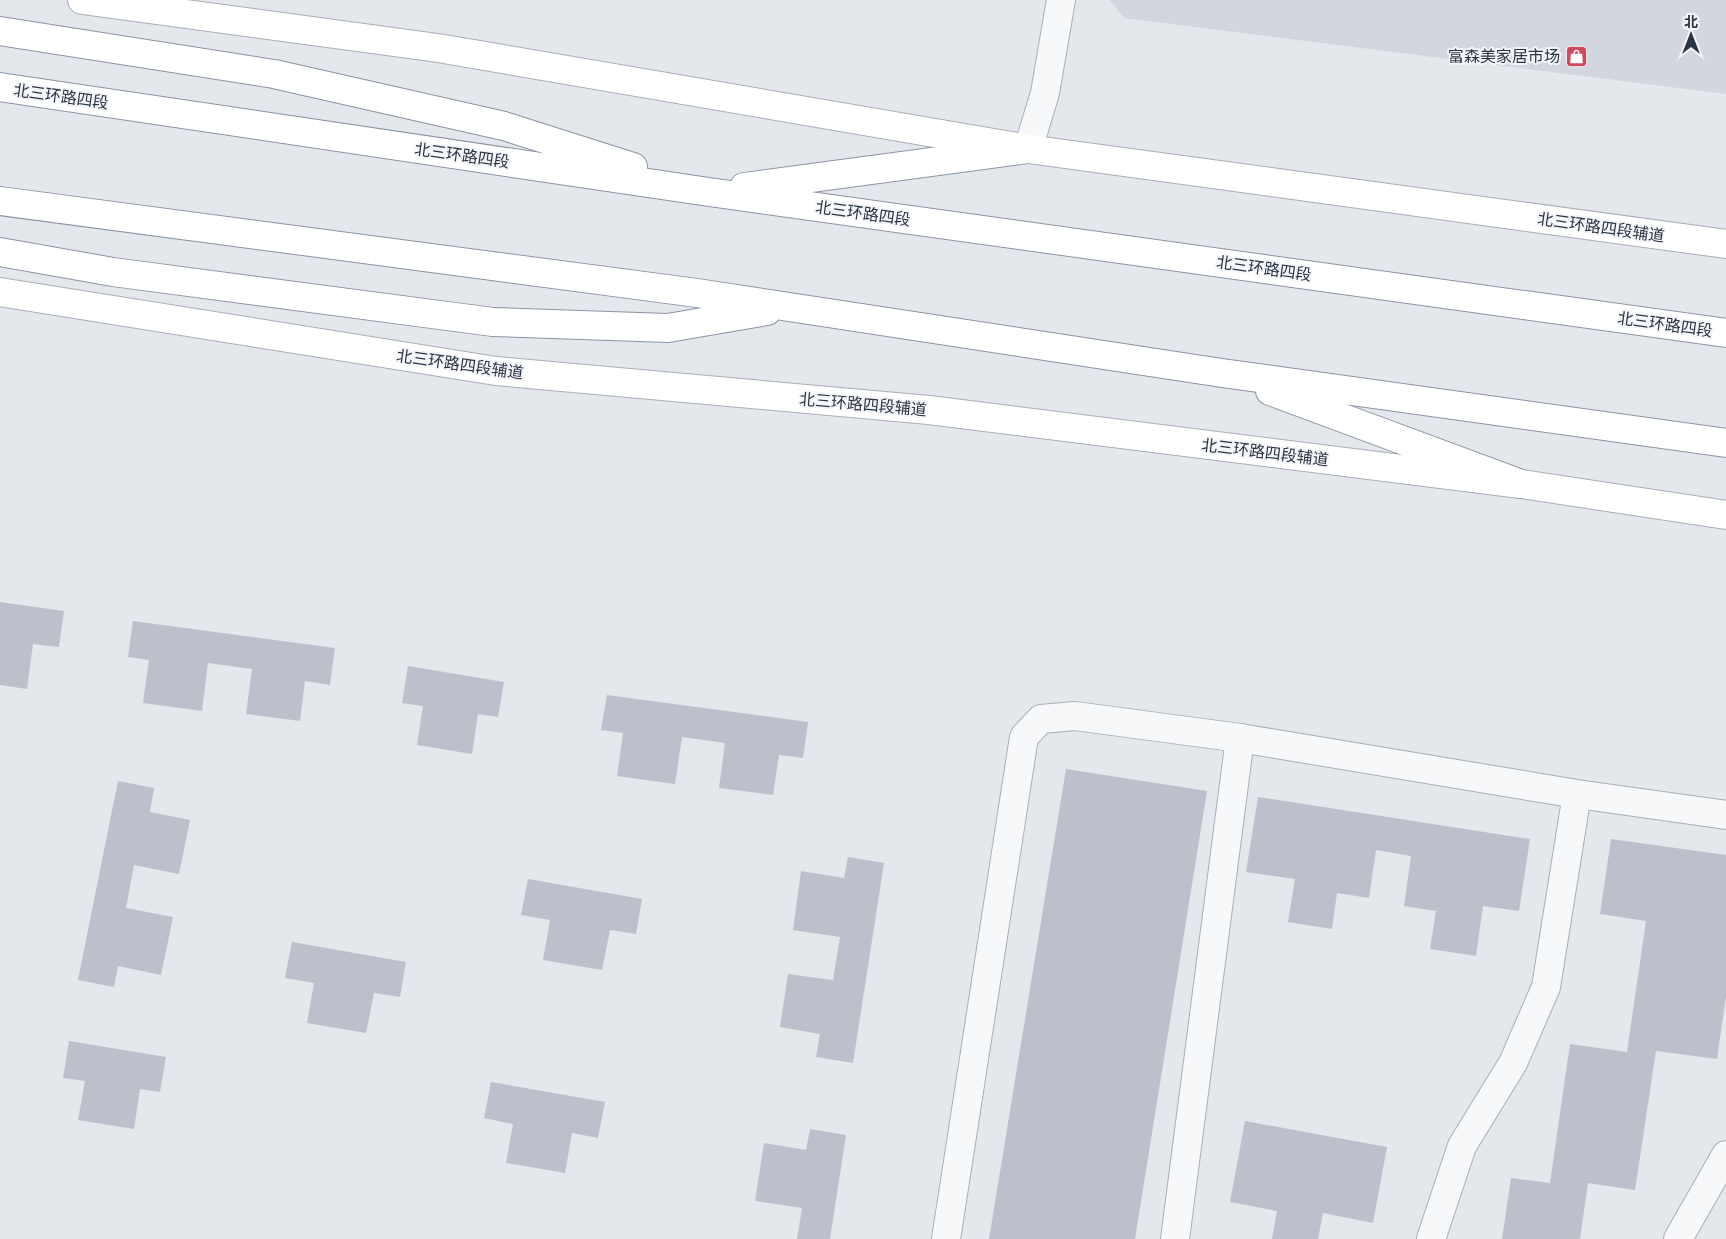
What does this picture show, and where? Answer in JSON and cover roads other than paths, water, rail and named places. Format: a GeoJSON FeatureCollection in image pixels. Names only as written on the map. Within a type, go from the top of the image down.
{"type":"FeatureCollection","features":[{"type":"Feature","properties":{"kind":"main road","name":"北三环路四段辅道"},"geometry":{"type":"LineString","coordinates":[[82,0],[438,48],[1028,149],[1726,244]]}},
{"type":"Feature","properties":{"kind":"main road"},"geometry":{"type":"LineString","coordinates":[[0,31],[274,74],[504,126],[709,192],[1028,149]]}},
{"type":"Feature","properties":{"kind":"main road","name":"北三环路四段"},"geometry":{"type":"LineString","coordinates":[[0,87],[709,192],[1726,332]]}},
{"type":"Feature","properties":{"kind":"main road"},"geometry":{"type":"LineString","coordinates":[[0,201],[790,306],[1222,373],[1726,443]]}},
{"type":"Feature","properties":{"kind":"main road"},"geometry":{"type":"LineString","coordinates":[[0,252],[114,272],[493,322],[668,328],[790,306]]}},
{"type":"Feature","properties":{"kind":"main road","name":"北三环路四段辅道"},"geometry":{"type":"LineString","coordinates":[[0,292],[496,371],[928,410],[1521,484],[1726,515]]}},
{"type":"Feature","properties":{"kind":"main road"},"geometry":{"type":"LineString","coordinates":[[1222,373],[1521,484]]}},
{"type":"Feature","properties":{"kind":"street"},"geometry":{"type":"LineString","coordinates":[[1028,149],[1045,93],[1061,0]]}},
{"type":"Feature","properties":{"kind":"street"},"geometry":{"type":"LineString","coordinates":[[1054,37],[1078,0]]}},
{"type":"Feature","properties":{"kind":"street"},"geometry":{"type":"LineString","coordinates":[[946,1239],[1024,738],[1041,719],[1075,716],[1240,738],[1577,794],[1726,815]]}},
{"type":"Feature","properties":{"kind":"street"},"geometry":{"type":"LineString","coordinates":[[1175,1239],[1240,738]]}},
{"type":"Feature","properties":{"kind":"street"},"geometry":{"type":"LineString","coordinates":[[1431,1239],[1462,1146],[1513,1063],[1546,987],[1577,794]]}},
{"type":"Feature","properties":{"kind":"street"},"geometry":{"type":"LineString","coordinates":[[1678,1239],[1726,1156]]}},
{"type":"Feature","properties":{"kind":"place","name":"富森美家居市场"},"geometry":{"type":"Point","coordinates":[1576,56]}}]}
